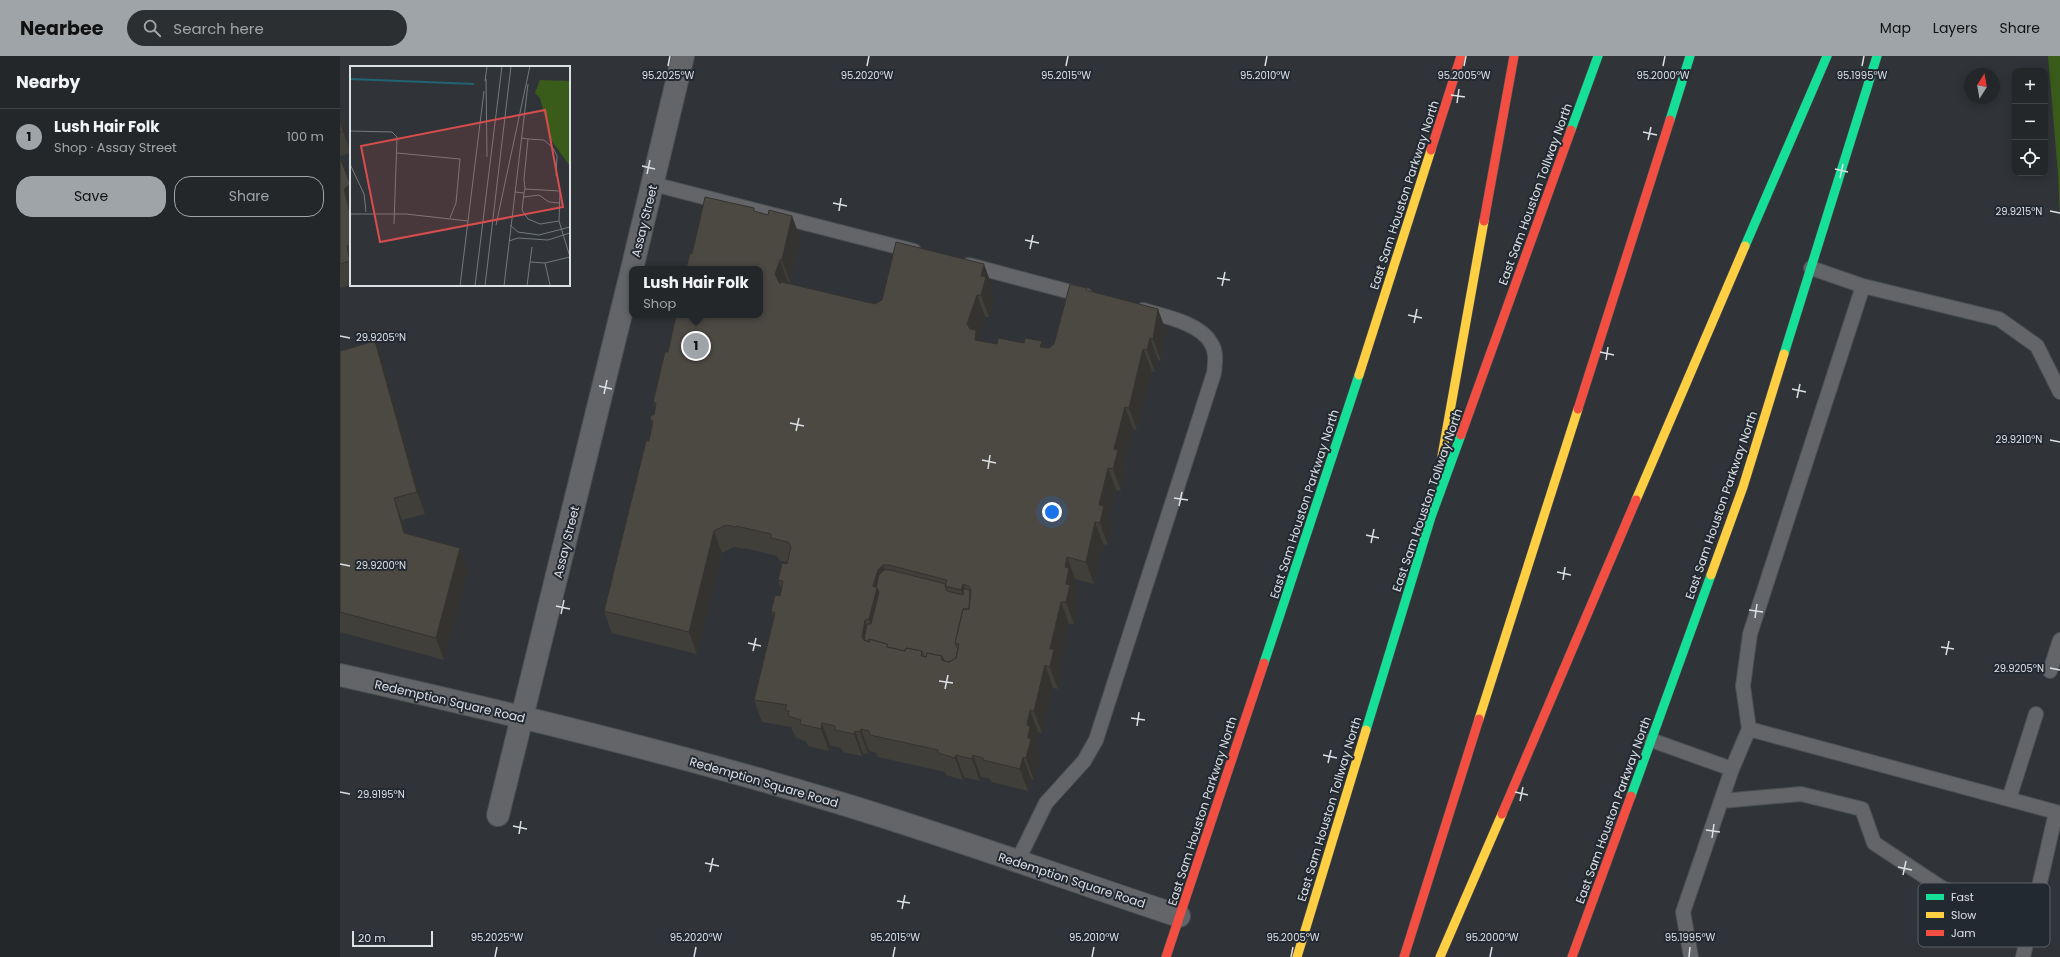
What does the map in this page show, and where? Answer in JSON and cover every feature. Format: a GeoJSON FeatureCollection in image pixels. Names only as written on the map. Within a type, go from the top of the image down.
{"type":"FeatureCollection","features":[{"type":"Feature","properties":{"kind":"main road","name":"East Sam Houston Parkway North"},"geometry":{"type":"LineString","coordinates":[[1166,957],[1354,392],[1460,56]]}},
{"type":"Feature","properties":{"kind":"main road"},"geometry":{"type":"LineString","coordinates":[[1431,517],[1514,56]]}},
{"type":"Feature","properties":{"kind":"main road","name":"East Sam Houston Tollway North"},"geometry":{"type":"LineString","coordinates":[[1297,957],[1431,517],[1598,56]]}},
{"type":"Feature","properties":{"kind":"main road"},"geometry":{"type":"LineString","coordinates":[[1404,957],[1690,56]]}},
{"type":"Feature","properties":{"kind":"main road"},"geometry":{"type":"LineString","coordinates":[[1440,957],[1827,56]]}},
{"type":"Feature","properties":{"kind":"main road","name":"East Sam Houston Parkway North"},"geometry":{"type":"LineString","coordinates":[[1572,957],[1743,487],[1877,56]]}},
{"type":"Feature","properties":{"kind":"street","name":"Assay Street"},"geometry":{"type":"LineString","coordinates":[[633,266],[683,56]]}},
{"type":"Feature","properties":{"kind":"street","name":"Assay Street"},"geometry":{"type":"LineString","coordinates":[[498,815],[629,281]]}},
{"type":"Feature","properties":{"kind":"street","name":"Redemption Square Road"},"geometry":{"type":"LineString","coordinates":[[340,675],[522,718],[704,764],[836,802],[1179,916]]}},
{"type":"Feature","properties":{"kind":"lane"},"geometry":{"type":"LineString","coordinates":[[653,184],[926,254]]}},
{"type":"Feature","properties":{"kind":"lane"},"geometry":{"type":"LineString","coordinates":[[957,262],[1102,300]]}},
{"type":"Feature","properties":{"kind":"lane"},"geometry":{"type":"LineString","coordinates":[[1811,268],[1863,286],[1999,319],[2037,346],[2060,392]]}},
{"type":"Feature","properties":{"kind":"lane"},"geometry":{"type":"LineString","coordinates":[[1691,957],[1683,912],[1732,769],[1749,729],[1743,686],[1750,634],[1863,286]]}},
{"type":"Feature","properties":{"kind":"lane"},"geometry":{"type":"LineString","coordinates":[[1018,862],[1046,803],[1084,761],[1096,740],[1214,373],[1216,357],[1211,342],[1200,332],[1178,320],[1132,308]]}},
{"type":"Feature","properties":{"kind":"lane"},"geometry":{"type":"LineString","coordinates":[[2050,671],[2060,640]]}},
{"type":"Feature","properties":{"kind":"lane"},"geometry":{"type":"LineString","coordinates":[[2009,799],[2036,714]]}},
{"type":"Feature","properties":{"kind":"lane"},"geometry":{"type":"LineString","coordinates":[[1749,729],[2056,812],[2040,883]]}},
{"type":"Feature","properties":{"kind":"lane"},"geometry":{"type":"LineString","coordinates":[[1651,740],[1732,769]]}},
{"type":"Feature","properties":{"kind":"lane"},"geometry":{"type":"LineString","coordinates":[[1721,801],[1801,794],[1862,809],[1874,843],[1934,883]]}},
{"type":"Feature","properties":{"kind":"lane"},"geometry":{"type":"LineString","coordinates":[[2023,957],[2025,947]]}},
{"type":"Feature","properties":{"kind":"green space"},"geometry":{"type":"Polygon","coordinates":[[[2048,56],[2060,56],[2060,223],[2058,173],[2048,56]]]}},
{"type":"Feature","properties":{"kind":"building"},"geometry":{"type":"Polygon","coordinates":[[[340,121],[343,131],[340,132],[340,121]]]}},
{"type":"Feature","properties":{"kind":"building"},"geometry":{"type":"Polygon","coordinates":[[[340,157],[350,184],[344,189],[350,213],[350,245],[347,246],[350,261],[340,264],[340,157]]]}},
{"type":"Feature","properties":{"kind":"building"},"geometry":{"type":"Polygon","coordinates":[[[705,197],[754,208],[754,211],[768,215],[769,210],[792,216],[782,260],[780,260],[775,274],[780,284],[782,282],[875,304],[882,300],[896,242],[984,264],[981,276],[986,277],[981,295],[977,295],[967,324],[970,329],[976,330],[975,340],[997,344],[998,338],[1024,343],[1025,338],[1042,341],[1040,347],[1049,348],[1054,344],[1070,284],[1087,288],[1086,290],[1158,309],[1153,339],[1150,338],[1147,350],[1143,349],[1129,408],[1125,407],[1114,449],[1118,450],[1113,469],[1108,468],[1099,505],[1104,506],[1100,523],[1095,522],[1086,562],[1067,557],[1065,567],[1069,568],[1066,584],[1070,585],[1066,602],[1061,602],[1050,649],[1054,649],[1050,667],[1045,665],[1034,711],[1030,710],[1027,725],[1030,726],[1028,738],[1031,739],[1026,758],[1023,757],[1020,769],[983,760],[983,758],[973,755],[972,759],[956,755],[955,758],[938,753],[938,750],[870,735],[869,731],[861,729],[860,732],[855,731],[854,734],[835,730],[835,726],[822,723],[821,729],[800,724],[801,720],[788,716],[789,711],[785,710],[787,705],[754,700],[775,613],[771,611],[775,595],[780,596],[783,581],[778,580],[782,563],[787,564],[791,547],[788,542],[771,538],[771,534],[726,525],[714,531],[689,632],[604,611],[646,441],[649,441],[653,421],[650,419],[651,415],[654,415],[656,403],[653,402],[665,352],[668,352],[675,318],[763,318],[763,266],[687,266],[690,253],[692,254],[705,197]],[[883,565],[878,570],[873,586],[877,588],[869,619],[865,620],[862,637],[864,640],[869,642],[869,639],[887,644],[887,647],[905,651],[906,648],[922,651],[921,656],[926,657],[927,653],[942,656],[941,660],[949,662],[956,658],[959,644],[955,643],[963,609],[969,609],[971,591],[969,586],[963,584],[961,590],[945,586],[947,580],[889,565],[883,565]]]}},
{"type":"Feature","properties":{"kind":"building"},"geometry":{"type":"Polygon","coordinates":[[[375,341],[417,492],[394,498],[404,533],[460,548],[436,638],[340,612],[340,351],[375,341]]]}},
{"type":"Feature","properties":{"kind":"building"},"geometry":{"type":"Polygon","coordinates":[[[884,570],[890,570],[946,584],[945,586],[947,591],[963,595],[964,588],[970,591],[969,609],[963,609],[955,643],[958,648],[956,658],[949,662],[944,661],[942,656],[927,653],[926,657],[924,657],[922,651],[906,648],[905,651],[888,647],[887,644],[869,639],[869,642],[864,640],[867,624],[871,624],[879,592],[876,587],[879,575],[884,570]]]}},
{"type":"Feature","properties":{"kind":"traffic: fast"},"geometry":{"type":"LineString","coordinates":[[1571,130],[1598,56]]}},
{"type":"Feature","properties":{"kind":"traffic: fast"},"geometry":{"type":"LineString","coordinates":[[1670,120],[1690,56]]}},
{"type":"Feature","properties":{"kind":"traffic: fast"},"geometry":{"type":"LineString","coordinates":[[1745,246],[1827,56]]}},
{"type":"Feature","properties":{"kind":"traffic: fast"},"geometry":{"type":"LineString","coordinates":[[1784,354],[1877,56]]}},
{"type":"Feature","properties":{"kind":"traffic: fast"},"geometry":{"type":"LineString","coordinates":[[1264,663],[1359,375]]}},
{"type":"Feature","properties":{"kind":"traffic: fast"},"geometry":{"type":"LineString","coordinates":[[1366,730],[1431,517],[1461,435]]}},
{"type":"Feature","properties":{"kind":"traffic: fast"},"geometry":{"type":"LineString","coordinates":[[1631,796],[1711,575]]}},
{"type":"Feature","properties":{"kind":"traffic: slow"},"geometry":{"type":"LineString","coordinates":[[1359,375],[1431,150]]}},
{"type":"Feature","properties":{"kind":"traffic: slow"},"geometry":{"type":"LineString","coordinates":[[1442,456],[1484,221]]}},
{"type":"Feature","properties":{"kind":"traffic: slow"},"geometry":{"type":"LineString","coordinates":[[1636,500],[1745,246]]}},
{"type":"Feature","properties":{"kind":"traffic: slow"},"geometry":{"type":"LineString","coordinates":[[1711,575],[1743,487],[1784,354]]}},
{"type":"Feature","properties":{"kind":"traffic: slow"},"geometry":{"type":"LineString","coordinates":[[1479,719],[1578,409]]}},
{"type":"Feature","properties":{"kind":"traffic: slow"},"geometry":{"type":"LineString","coordinates":[[1297,957],[1366,730]]}},
{"type":"Feature","properties":{"kind":"traffic: slow"},"geometry":{"type":"LineString","coordinates":[[1440,957],[1502,814]]}},
{"type":"Feature","properties":{"kind":"traffic: jam"},"geometry":{"type":"LineString","coordinates":[[1431,150],[1461,56]]}},
{"type":"Feature","properties":{"kind":"traffic: jam"},"geometry":{"type":"LineString","coordinates":[[1484,221],[1514,56]]}},
{"type":"Feature","properties":{"kind":"traffic: jam"},"geometry":{"type":"LineString","coordinates":[[1578,409],[1670,120]]}},
{"type":"Feature","properties":{"kind":"traffic: jam"},"geometry":{"type":"LineString","coordinates":[[1461,435],[1571,130]]}},
{"type":"Feature","properties":{"kind":"traffic: jam"},"geometry":{"type":"LineString","coordinates":[[1502,814],[1636,500]]}},
{"type":"Feature","properties":{"kind":"traffic: jam"},"geometry":{"type":"LineString","coordinates":[[1166,957],[1264,663]]}},
{"type":"Feature","properties":{"kind":"traffic: jam"},"geometry":{"type":"LineString","coordinates":[[1404,957],[1479,719]]}},
{"type":"Feature","properties":{"kind":"traffic: jam"},"geometry":{"type":"LineString","coordinates":[[1572,957],[1631,796]]}},
{"type":"Feature","properties":{"kind":"place","name":"Lush Hair Folk"},"geometry":{"type":"Point","coordinates":[696,346]}}]}
